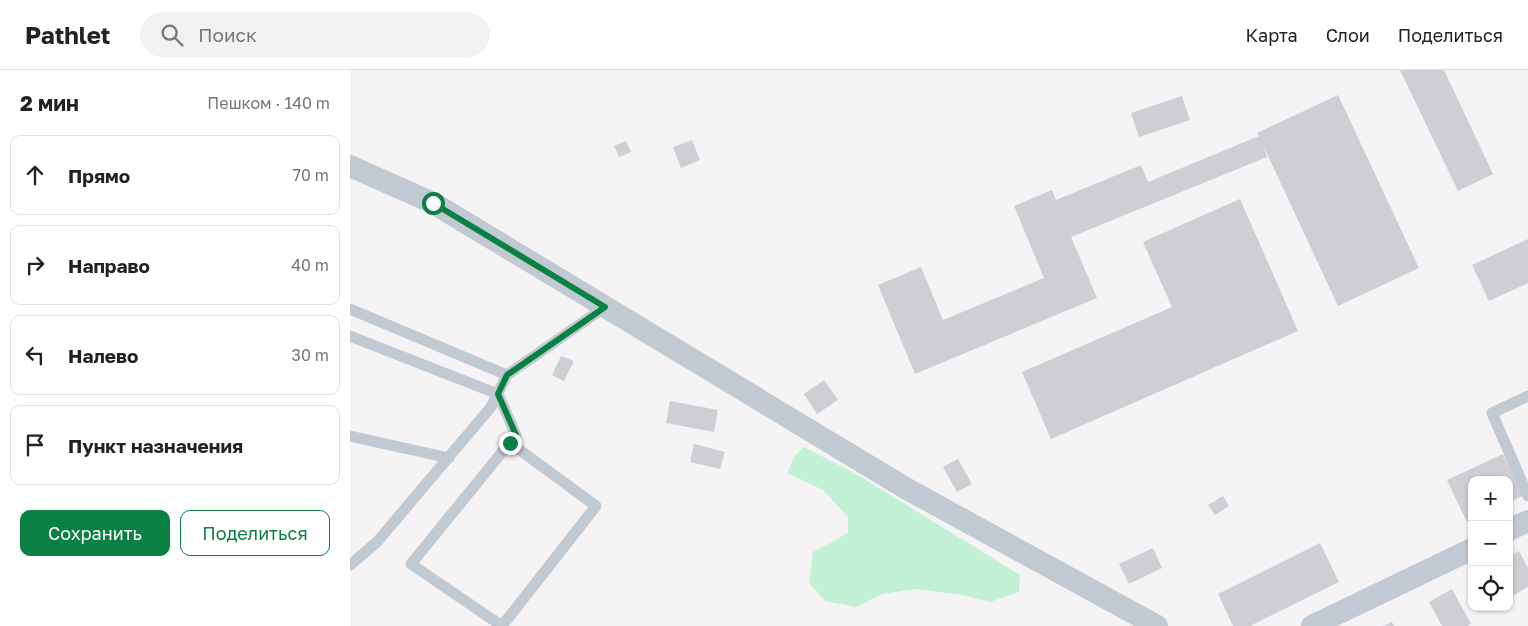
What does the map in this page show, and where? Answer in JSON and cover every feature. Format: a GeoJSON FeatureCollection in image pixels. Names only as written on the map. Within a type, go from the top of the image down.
{"type":"FeatureCollection","features":[{"type":"Feature","properties":{"kind":"street"},"geometry":{"type":"LineString","coordinates":[[350,166],[433,203],[907,489],[1156,626]]}},
{"type":"Feature","properties":{"kind":"street"},"geometry":{"type":"LineString","coordinates":[[1513,528],[1528,521]]}},
{"type":"Feature","properties":{"kind":"street"},"geometry":{"type":"LineString","coordinates":[[1312,626],[1342,620],[1468,551]]}},
{"type":"Feature","properties":{"kind":"lane"},"geometry":{"type":"LineString","coordinates":[[350,565],[377,542],[492,407],[507,375],[605,307]]}},
{"type":"Feature","properties":{"kind":"lane"},"geometry":{"type":"LineString","coordinates":[[350,309],[507,375]]}},
{"type":"Feature","properties":{"kind":"lane"},"geometry":{"type":"LineString","coordinates":[[350,336],[498,394],[516,435],[411,564],[502,626],[596,506],[510,443]]}},
{"type":"Feature","properties":{"kind":"lane"},"geometry":{"type":"LineString","coordinates":[[1528,396],[1492,413],[1528,496]]}},
{"type":"Feature","properties":{"kind":"lane"},"geometry":{"type":"LineString","coordinates":[[350,436],[448,458]]}},
{"type":"Feature","properties":{"kind":"green space"},"geometry":{"type":"Polygon","coordinates":[[[804,447],[856,474],[1020,575],[1019,592],[990,602],[962,595],[915,589],[882,594],[857,607],[825,601],[809,583],[813,552],[848,533],[848,517],[823,490],[787,473],[794,457],[804,447]]]}},
{"type":"Feature","properties":{"kind":"building"},"geometry":{"type":"Polygon","coordinates":[[[1400,70],[1444,70],[1493,174],[1458,191],[1400,70]]]}},
{"type":"Feature","properties":{"kind":"building"},"geometry":{"type":"Polygon","coordinates":[[[1338,95],[1419,268],[1338,306],[1263,145],[1267,157],[1071,237],[1097,298],[915,374],[878,285],[921,267],[943,320],[1044,278],[1014,206],[1052,190],[1056,200],[1141,165],[1148,182],[1259,136],[1257,133],[1338,95]]]}},
{"type":"Feature","properties":{"kind":"building"},"geometry":{"type":"Polygon","coordinates":[[[1182,96],[1190,120],[1139,137],[1131,113],[1182,96]]]}},
{"type":"Feature","properties":{"kind":"building"},"geometry":{"type":"Polygon","coordinates":[[[692,140],[700,160],[681,168],[673,147],[692,140]]]}},
{"type":"Feature","properties":{"kind":"building"},"geometry":{"type":"Polygon","coordinates":[[[626,141],[631,152],[619,157],[614,146],[626,141]]]}},
{"type":"Feature","properties":{"kind":"building"},"geometry":{"type":"Polygon","coordinates":[[[1240,199],[1298,331],[1051,439],[1022,372],[1172,307],[1143,242],[1240,199]]]}},
{"type":"Feature","properties":{"kind":"building"},"geometry":{"type":"Polygon","coordinates":[[[1528,239],[1528,283],[1489,301],[1472,265],[1528,239]]]}},
{"type":"Feature","properties":{"kind":"building"},"geometry":{"type":"Polygon","coordinates":[[[561,356],[574,361],[564,381],[552,375],[561,356]]]}},
{"type":"Feature","properties":{"kind":"building"},"geometry":{"type":"Polygon","coordinates":[[[824,380],[838,400],[817,414],[804,394],[824,380]]]}},
{"type":"Feature","properties":{"kind":"building"},"geometry":{"type":"Polygon","coordinates":[[[670,401],[718,410],[714,432],[666,423],[670,401]]]}},
{"type":"Feature","properties":{"kind":"building"},"geometry":{"type":"Polygon","coordinates":[[[694,444],[725,452],[720,469],[690,462],[694,444]]]}},
{"type":"Feature","properties":{"kind":"building"},"geometry":{"type":"Polygon","coordinates":[[[1503,454],[1523,496],[1513,500],[1513,476],[1468,476],[1467,522],[1447,480],[1503,454]]]}},
{"type":"Feature","properties":{"kind":"building"},"geometry":{"type":"Polygon","coordinates":[[[958,459],[972,484],[957,492],[943,467],[958,459]]]}},
{"type":"Feature","properties":{"kind":"building"},"geometry":{"type":"Polygon","coordinates":[[[1223,496],[1229,506],[1215,515],[1208,505],[1223,496]]]}},
{"type":"Feature","properties":{"kind":"building"},"geometry":{"type":"Polygon","coordinates":[[[1320,543],[1339,582],[1250,626],[1233,626],[1218,594],[1320,543]]]}},
{"type":"Feature","properties":{"kind":"building"},"geometry":{"type":"Polygon","coordinates":[[[1153,548],[1162,568],[1129,584],[1119,564],[1153,548]]]}},
{"type":"Feature","properties":{"kind":"building"},"geometry":{"type":"Polygon","coordinates":[[[1519,551],[1528,568],[1528,587],[1513,596],[1513,566],[1513,554],[1519,551]]]}},
{"type":"Feature","properties":{"kind":"building"},"geometry":{"type":"Polygon","coordinates":[[[1452,589],[1471,624],[1467,626],[1442,626],[1429,602],[1452,589]]]}},
{"type":"Feature","properties":{"kind":"building"},"geometry":{"type":"Polygon","coordinates":[[[1392,622],[1394,626],[1383,626],[1392,622]]]}},
{"type":"Feature","properties":{"kind":"route"},"geometry":{"type":"LineString","coordinates":[[433,203],[605,307],[507,375],[498,394],[516,435],[510,443]]}}]}
